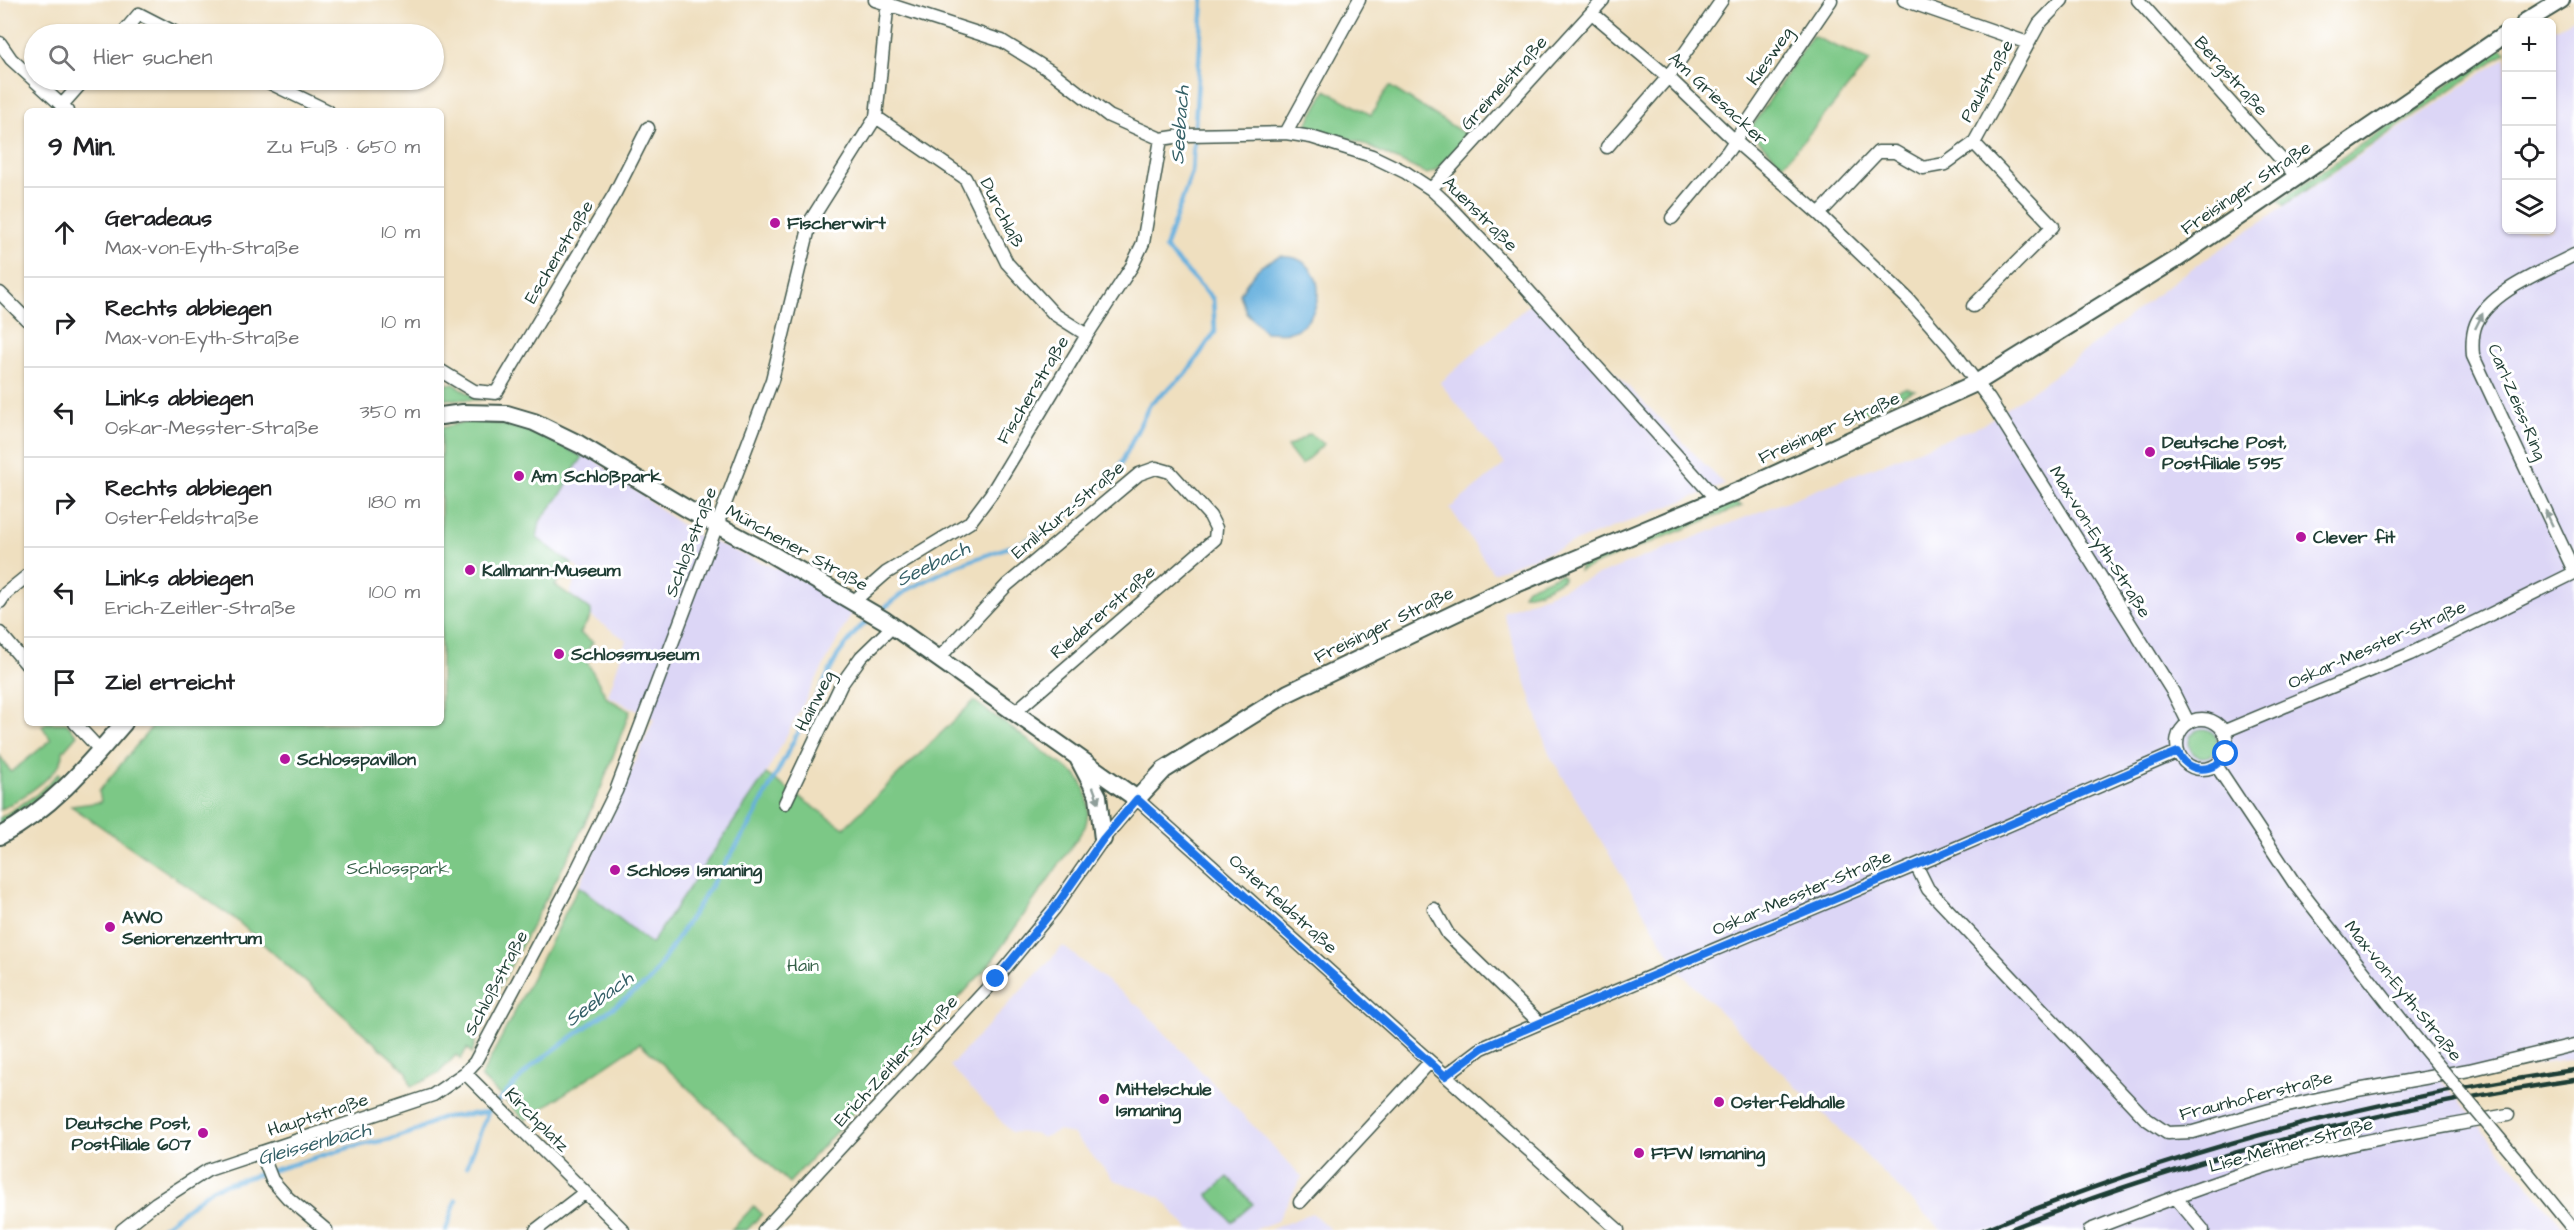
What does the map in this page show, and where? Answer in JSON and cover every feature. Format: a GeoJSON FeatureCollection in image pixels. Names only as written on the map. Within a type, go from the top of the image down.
{"type":"FeatureCollection","features":[{"type":"Feature","properties":{"kind":"main road"},"geometry":{"type":"LineString","coordinates":[[2532,18],[2561,0]]}},
{"type":"Feature","properties":{"kind":"main road","name":"Freisinger Straße"},"geometry":{"type":"LineString","coordinates":[[1137,799],[1164,770],[1288,693],[1514,585],[1747,487],[1977,383],[2134,287],[2502,37]]}},
{"type":"Feature","properties":{"kind":"main road","name":"Münchener Straße"},"geometry":{"type":"LineString","coordinates":[[444,416],[463,413],[507,414],[534,422],[579,444],[889,623],[1137,799]]}},
{"type":"Feature","properties":{"kind":"main road"},"geometry":{"type":"LineString","coordinates":[[0,836],[38,813],[75,779],[121,726]]}},
{"type":"Feature","properties":{"kind":"main road"},"geometry":{"type":"LineString","coordinates":[[1076,755],[1098,796],[1103,839]]}},
{"type":"Feature","properties":{"kind":"street"},"geometry":{"type":"LineString","coordinates":[[1286,133],[1359,0]]}},
{"type":"Feature","properties":{"kind":"street","name":"Greimelstraße"},"geometry":{"type":"LineString","coordinates":[[1431,189],[1603,0]]}},
{"type":"Feature","properties":{"kind":"street"},"geometry":{"type":"LineString","coordinates":[[1607,147],[1668,77],[1722,0]]}},
{"type":"Feature","properties":{"kind":"street","name":"Kiesweg"},"geometry":{"type":"LineString","coordinates":[[1672,218],[1728,151],[1831,0]]}},
{"type":"Feature","properties":{"kind":"street"},"geometry":{"type":"LineString","coordinates":[[1904,0],[2028,43]]}},
{"type":"Feature","properties":{"kind":"street","name":"Paulstraße"},"geometry":{"type":"LineString","coordinates":[[1973,306],[2053,226],[1974,143],[2039,24],[2062,0]]}},
{"type":"Feature","properties":{"kind":"street","name":"Bergstraße"},"geometry":{"type":"LineString","coordinates":[[2138,0],[2297,177]]}},
{"type":"Feature","properties":{"kind":"street"},"geometry":{"type":"LineString","coordinates":[[883,1],[1002,41],[1052,72],[1108,116],[1161,139]]}},
{"type":"Feature","properties":{"kind":"street","name":"Schloßstraße"},"geometry":{"type":"LineString","coordinates":[[465,1073],[475,1062],[571,882],[616,791],[772,380],[811,219],[876,117],[883,1]]}},
{"type":"Feature","properties":{"kind":"street","name":"Am Griesacker"},"geometry":{"type":"LineString","coordinates":[[1592,13],[1668,77],[1734,140],[1819,214],[1907,298],[1950,346],[1977,383]]}},
{"type":"Feature","properties":{"kind":"street"},"geometry":{"type":"LineString","coordinates":[[130,24],[139,14],[158,24]]}},
{"type":"Feature","properties":{"kind":"street"},"geometry":{"type":"LineString","coordinates":[[0,43],[11,59],[24,71]]}},
{"type":"Feature","properties":{"kind":"street"},"geometry":{"type":"LineString","coordinates":[[44,90],[64,108]]}},
{"type":"Feature","properties":{"kind":"street"},"geometry":{"type":"LineString","coordinates":[[66,108],[77,90]]}},
{"type":"Feature","properties":{"kind":"street"},"geometry":{"type":"LineString","coordinates":[[285,90],[322,108]]}},
{"type":"Feature","properties":{"kind":"street","name":"Durchlaß"},"geometry":{"type":"LineString","coordinates":[[876,117],[965,178],[1007,263],[1054,314],[1087,335]]}},
{"type":"Feature","properties":{"kind":"street","name":"Eschenstraße"},"geometry":{"type":"LineString","coordinates":[[496,393],[615,193],[648,128]]}},
{"type":"Feature","properties":{"kind":"street","name":"Auenstraße"},"geometry":{"type":"LineString","coordinates":[[1161,139],[1201,134],[1286,133],[1311,137],[1372,156],[1405,172],[1431,189],[1516,277],[1716,499]]}},
{"type":"Feature","properties":{"kind":"street","name":"Fischerstraße"},"geometry":{"type":"LineString","coordinates":[[860,605],[886,573],[970,522],[997,485],[1087,335],[1132,266],[1143,243],[1161,139]]}},
{"type":"Feature","properties":{"kind":"street"},"geometry":{"type":"LineString","coordinates":[[1819,214],[1878,152],[1895,152],[1923,168],[1944,164],[1974,143]]}},
{"type":"Feature","properties":{"kind":"street","name":"Carl-Zeiss-Ring"},"geometry":{"type":"LineString","coordinates":[[2574,255],[2496,298],[2485,309],[2476,324],[2472,340],[2473,356],[2574,572]]}},
{"type":"Feature","properties":{"kind":"street"},"geometry":{"type":"LineString","coordinates":[[0,292],[24,317]]}},
{"type":"Feature","properties":{"kind":"street"},"geometry":{"type":"LineString","coordinates":[[444,373],[474,391],[496,393],[507,414]]}},
{"type":"Feature","properties":{"kind":"street","name":"Max-von-Eyth-Straße"},"geometry":{"type":"LineString","coordinates":[[1977,383],[2167,683],[2188,722]]}},
{"type":"Feature","properties":{"kind":"street","name":"Emil-Kurz-Straße"},"geometry":{"type":"LineString","coordinates":[[940,657],[1007,585],[1139,474],[1156,468],[1170,472],[1210,516],[1216,528],[1215,539]]}},
{"type":"Feature","properties":{"kind":"street","name":"Riedererstraße"},"geometry":{"type":"LineString","coordinates":[[1015,712],[1215,539]]}},
{"type":"Feature","properties":{"kind":"street","name":"Oskar-Messter-Straße"},"geometry":{"type":"LineString","coordinates":[[2224,731],[2410,654],[2574,572]]}},
{"type":"Feature","properties":{"kind":"street"},"geometry":{"type":"LineString","coordinates":[[0,602],[6,593],[24,578]]}},
{"type":"Feature","properties":{"kind":"street","name":"Hainweg"},"geometry":{"type":"LineString","coordinates":[[785,803],[841,685],[889,623]]}},
{"type":"Feature","properties":{"kind":"street"},"geometry":{"type":"LineString","coordinates":[[0,633],[24,662]]}},
{"type":"Feature","properties":{"kind":"street"},"geometry":{"type":"LineString","coordinates":[[2196,719],[2212,720],[2224,731],[2228,746],[2222,760],[2216,765],[2209,769],[2194,768],[2181,759],[2177,745],[2179,732],[2188,722],[2196,719]]}},
{"type":"Feature","properties":{"kind":"street"},"geometry":{"type":"LineString","coordinates":[[78,726],[101,750]]}},
{"type":"Feature","properties":{"kind":"street","name":"Oskar-Messter-Straße"},"geometry":{"type":"LineString","coordinates":[[1445,1076],[1482,1048],[2178,752]]}},
{"type":"Feature","properties":{"kind":"street","name":"Max-von-Eyth-Straße"},"geometry":{"type":"LineString","coordinates":[[2216,765],[2295,884],[2418,1041],[2574,1230]]}},
{"type":"Feature","properties":{"kind":"street","name":"Erich-Zeitler-Straße"},"geometry":{"type":"LineString","coordinates":[[764,1230],[996,979],[1054,909],[1103,839],[1137,799]]}},
{"type":"Feature","properties":{"kind":"street","name":"Osterfeldstraße"},"geometry":{"type":"LineString","coordinates":[[1137,799],[1618,1230]]}},
{"type":"Feature","properties":{"kind":"street","name":"Fraunhoferstraße"},"geometry":{"type":"LineString","coordinates":[[1916,865],[1928,888],[1936,897],[2145,1118],[2167,1133],[2193,1132],[2270,1110],[2346,1092],[2469,1070],[2574,1045]]}},
{"type":"Feature","properties":{"kind":"street"},"geometry":{"type":"LineString","coordinates":[[1434,909],[1448,934],[1540,1023]]}},
{"type":"Feature","properties":{"kind":"street"},"geometry":{"type":"LineString","coordinates":[[1300,1202],[1430,1062]]}},
{"type":"Feature","properties":{"kind":"street","name":"Kirchplatz"},"geometry":{"type":"LineString","coordinates":[[465,1073],[623,1230]]}},
{"type":"Feature","properties":{"kind":"street","name":"Hauptstraße"},"geometry":{"type":"LineString","coordinates":[[122,1230],[156,1203],[208,1170],[265,1163],[432,1095],[465,1073]]}},
{"type":"Feature","properties":{"kind":"street","name":"Lise-Meitner-Straße"},"geometry":{"type":"LineString","coordinates":[[2090,1230],[2175,1197],[2268,1166],[2333,1150],[2508,1115]]}},
{"type":"Feature","properties":{"kind":"street"},"geometry":{"type":"LineString","coordinates":[[265,1163],[288,1198],[326,1230]]}},
{"type":"Feature","properties":{"kind":"street"},"geometry":{"type":"LineString","coordinates":[[536,1230],[584,1193]]}},
{"type":"Feature","properties":{"kind":"street"},"geometry":{"type":"LineString","coordinates":[[2175,1197],[2203,1230]]}},
{"type":"Feature","properties":{"kind":"shaded area"},"geometry":{"type":"Polygon","coordinates":[[[2574,18],[2574,1059],[2440,1078],[2566,1230],[1941,1230],[1680,972],[1549,754],[1503,612],[1982,425],[2052,377],[2182,275],[2502,60],[2502,234],[2556,234],[2556,29],[2574,18]]]}},
{"type":"Feature","properties":{"kind":"shaded area"},"geometry":{"type":"Polygon","coordinates":[[[1539,296],[1725,485],[1493,573],[1450,508],[1505,464],[1440,383],[1539,296]]]}},
{"type":"Feature","properties":{"kind":"shaded area"},"geometry":{"type":"Polygon","coordinates":[[[493,422],[527,428],[591,457],[692,533],[811,583],[854,609],[766,774],[651,944],[579,886],[654,719],[608,696],[626,640],[591,616],[591,610],[570,594],[579,568],[537,538],[462,471],[493,422]]]}},
{"type":"Feature","properties":{"kind":"shaded area","name":"Mittelschule Ismaning"},"geometry":{"type":"Polygon","coordinates":[[[1063,946],[1143,1010],[1302,1177],[1277,1221],[1253,1230],[1189,1230],[1160,1197],[1114,1180],[1073,1134],[1058,1131],[1042,1138],[1035,1133],[1011,1132],[950,1066],[1063,946]]]}},
{"type":"Feature","properties":{"kind":"shaded area"},"geometry":{"type":"Polygon","coordinates":[[[1312,1213],[1331,1230],[1269,1230],[1312,1213]]]}},
{"type":"Feature","properties":{"kind":"green space"},"geometry":{"type":"Polygon","coordinates":[[[1812,36],[1870,61],[1783,165],[1749,131],[1812,36]]]}},
{"type":"Feature","properties":{"kind":"green space"},"geometry":{"type":"Polygon","coordinates":[[[2502,49],[2502,55],[2284,205],[2279,201],[2502,49]]]}},
{"type":"Feature","properties":{"kind":"green space"},"geometry":{"type":"Polygon","coordinates":[[[1389,86],[1468,136],[1435,171],[1427,174],[1357,141],[1306,126],[1326,90],[1371,115],[1389,86]]]}},
{"type":"Feature","properties":{"kind":"green space"},"geometry":{"type":"Polygon","coordinates":[[[454,384],[479,400],[444,399],[444,385],[454,384]]]}},
{"type":"Feature","properties":{"kind":"green space"},"geometry":{"type":"Polygon","coordinates":[[[1905,388],[1915,390],[1845,422],[1853,411],[1905,388]]]}},
{"type":"Feature","properties":{"kind":"green space","name":"Schlosspark"},"geometry":{"type":"Polygon","coordinates":[[[471,420],[503,425],[555,442],[583,457],[570,475],[565,489],[540,521],[537,538],[572,564],[555,585],[591,610],[591,616],[580,633],[593,642],[584,656],[607,698],[630,711],[601,788],[574,846],[471,1041],[479,1029],[472,1053],[467,1048],[461,1059],[456,1055],[438,1074],[411,1087],[407,1072],[235,919],[71,806],[101,802],[99,791],[153,726],[444,726],[444,427],[471,420]]]}},
{"type":"Feature","properties":{"kind":"green space"},"geometry":{"type":"Polygon","coordinates":[[[1310,434],[1324,444],[1301,465],[1287,447],[1310,434]]]}},
{"type":"Feature","properties":{"kind":"green space"},"geometry":{"type":"Polygon","coordinates":[[[1734,502],[1742,506],[1579,571],[1581,564],[1734,502]]]}},
{"type":"Feature","properties":{"kind":"green space"},"geometry":{"type":"Polygon","coordinates":[[[1560,574],[1563,579],[1554,584],[1538,592],[1523,594],[1527,588],[1560,574]]]}},
{"type":"Feature","properties":{"kind":"green space","name":"Hain"},"geometry":{"type":"Polygon","coordinates":[[[974,701],[1076,775],[1084,787],[1088,800],[1085,827],[989,965],[789,1183],[640,1043],[525,1120],[481,1077],[579,886],[651,944],[766,774],[844,828],[974,701]]]}},
{"type":"Feature","properties":{"kind":"green space"},"geometry":{"type":"Polygon","coordinates":[[[42,726],[69,726],[77,735],[63,751],[62,759],[49,777],[0,810],[0,756],[11,772],[51,740],[42,726]]]}},
{"type":"Feature","properties":{"kind":"green space"},"geometry":{"type":"Polygon","coordinates":[[[2203,729],[2213,733],[2217,743],[2213,753],[2203,757],[2193,753],[2189,743],[2193,733],[2203,729]]]}},
{"type":"Feature","properties":{"kind":"green space"},"geometry":{"type":"Polygon","coordinates":[[[59,773],[61,776],[33,802],[0,825],[0,818],[36,795],[59,773]]]}},
{"type":"Feature","properties":{"kind":"green space"},"geometry":{"type":"Polygon","coordinates":[[[1228,1177],[1253,1204],[1232,1222],[1208,1195],[1228,1177]]]}},
{"type":"Feature","properties":{"kind":"green space"},"geometry":{"type":"Polygon","coordinates":[[[754,1206],[762,1214],[747,1230],[731,1230],[754,1206]]]}},
{"type":"Feature","properties":{"kind":"water"},"geometry":{"type":"Polygon","coordinates":[[[1281,256],[1295,258],[1306,264],[1313,273],[1318,294],[1316,306],[1303,325],[1293,331],[1265,332],[1246,312],[1240,294],[1256,270],[1281,256]]]}},
{"type":"Feature","properties":{"kind":"waterway","name":"Seebach"},"geometry":{"type":"LineString","coordinates":[[879,612],[907,590],[955,566],[1026,541],[1063,519],[1110,479],[1122,462],[1150,404],[1185,375],[1215,332],[1213,299],[1165,248],[1192,172],[1203,0]]}},
{"type":"Feature","properties":{"kind":"waterway","name":"Seebach"},"geometry":{"type":"LineString","coordinates":[[467,1166],[488,1112],[533,1065],[650,981],[751,823],[838,655],[858,629],[873,617]]}},
{"type":"Feature","properties":{"kind":"waterway","name":"Gleissenbach"},"geometry":{"type":"LineString","coordinates":[[159,1230],[213,1188],[351,1147],[391,1139],[413,1132],[440,1118],[488,1112]]}},
{"type":"Feature","properties":{"kind":"waterway","name":"Seebach"},"geometry":{"type":"LineString","coordinates":[[446,1230],[456,1200]]}},
{"type":"Feature","properties":{"kind":"railway"},"geometry":{"type":"LineString","coordinates":[[1983,1230],[2127,1176],[2274,1131],[2423,1096],[2574,1070]]}},
{"type":"Feature","properties":{"kind":"railway"},"geometry":{"type":"LineString","coordinates":[[2008,1230],[2146,1180],[2286,1138],[2429,1105],[2574,1080]]}},
{"type":"Feature","properties":{"kind":"place","name":"Fischerwirt"},"geometry":{"type":"Point","coordinates":[775,223]}},
{"type":"Feature","properties":{"kind":"place","name":"Deutsche Post, Postfiliale 595"},"geometry":{"type":"Point","coordinates":[2150,452]}},
{"type":"Feature","properties":{"kind":"place","name":"Am Schloßpark"},"geometry":{"type":"Point","coordinates":[519,476]}},
{"type":"Feature","properties":{"kind":"place","name":"Clever fit"},"geometry":{"type":"Point","coordinates":[2301,537]}},
{"type":"Feature","properties":{"kind":"place","name":"Kallmann-Museum"},"geometry":{"type":"Point","coordinates":[470,570]}},
{"type":"Feature","properties":{"kind":"place","name":"Schlossmuseum"},"geometry":{"type":"Point","coordinates":[559,654]}},
{"type":"Feature","properties":{"kind":"place","name":"Schlosspavillon"},"geometry":{"type":"Point","coordinates":[285,759]}},
{"type":"Feature","properties":{"kind":"place","name":"Schloss Ismaning"},"geometry":{"type":"Point","coordinates":[615,870]}},
{"type":"Feature","properties":{"kind":"place","name":"AWO Seniorenzentrum"},"geometry":{"type":"Point","coordinates":[110,927]}},
{"type":"Feature","properties":{"kind":"place","name":"Mittelschule Ismaning"},"geometry":{"type":"Point","coordinates":[1104,1099]}},
{"type":"Feature","properties":{"kind":"place","name":"Osterfeldhalle"},"geometry":{"type":"Point","coordinates":[1719,1102]}},
{"type":"Feature","properties":{"kind":"place","name":"Deutsche Post, Postfiliale 607"},"geometry":{"type":"Point","coordinates":[203,1133]}},
{"type":"Feature","properties":{"kind":"place","name":"FFW Ismaning"},"geometry":{"type":"Point","coordinates":[1639,1153]}},
{"type":"Feature","properties":{"kind":"route"},"geometry":{"type":"LineString","coordinates":[[996,979],[1054,909],[1103,839],[1137,799],[1289,933],[1445,1076],[1482,1048],[2163,758],[2178,752],[2187,765],[2202,770],[2216,765],[2226,754]]}}]}
